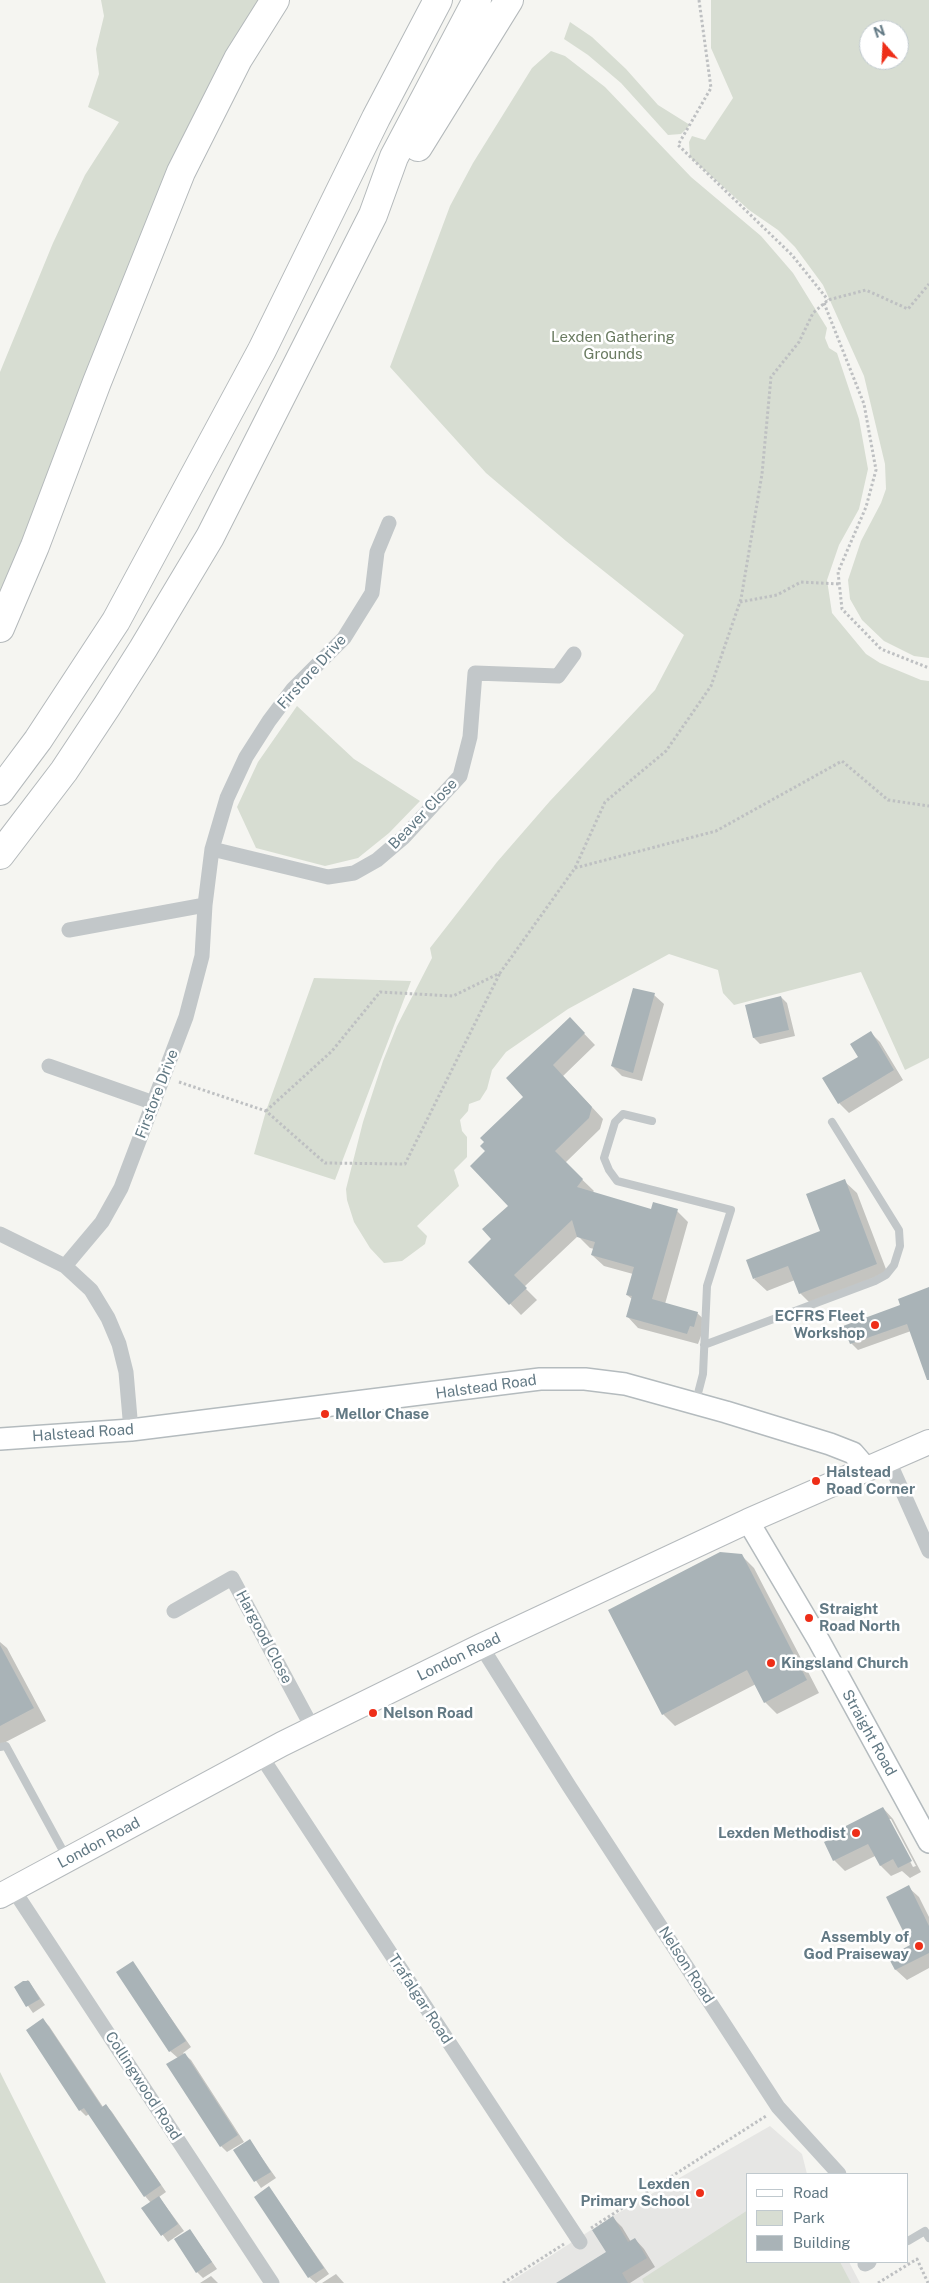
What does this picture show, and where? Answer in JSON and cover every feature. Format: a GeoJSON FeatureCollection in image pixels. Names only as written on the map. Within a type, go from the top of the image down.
{"type":"FeatureCollection","features":[{"type":"Feature","properties":{"kind":"highway"},"geometry":{"type":"LineString","coordinates":[[0,628],[35,546],[114,338],[181,172],[238,59],[275,0]]}},
{"type":"Feature","properties":{"kind":"highway"},"geometry":{"type":"LineString","coordinates":[[0,791],[38,740],[116,622],[262,350],[376,118],[438,0]]}},
{"type":"Feature","properties":{"kind":"highway"},"geometry":{"type":"LineString","coordinates":[[0,855],[64,771],[107,706],[210,537],[373,215],[394,157],[477,0]]}},
{"type":"Feature","properties":{"kind":"highway"},"geometry":{"type":"LineString","coordinates":[[373,215],[404,171],[509,0]]}},
{"type":"Feature","properties":{"kind":"main road","name":"London Road"},"geometry":{"type":"LineString","coordinates":[[6,1893],[261,1756],[481,1646],[748,1521],[929,1442]]}},
{"type":"Feature","properties":{"kind":"street","name":"Firstore Drive"},"geometry":{"type":"LineString","coordinates":[[65,1266],[102,1222],[121,1188],[186,1017],[202,956],[205,905],[212,849],[227,798],[246,757],[269,721],[294,689],[344,638],[372,593],[377,552],[389,523]]}},
{"type":"Feature","properties":{"kind":"street","name":"Beaver Close"},"geometry":{"type":"LineString","coordinates":[[212,849],[328,877],[354,873],[377,860],[404,837],[460,776],[470,737],[475,673],[558,676],[574,654]]}},
{"type":"Feature","properties":{"kind":"street"},"geometry":{"type":"LineString","coordinates":[[69,930],[205,905]]}},
{"type":"Feature","properties":{"kind":"street"},"geometry":{"type":"LineString","coordinates":[[49,1066],[154,1103]]}},
{"type":"Feature","properties":{"kind":"street"},"geometry":{"type":"LineString","coordinates":[[0,1234],[65,1266],[91,1290],[108,1318],[119,1344],[126,1372],[131,1430]]}},
{"type":"Feature","properties":{"kind":"street","name":"Halstead Road"},"geometry":{"type":"LineString","coordinates":[[0,1438],[131,1430],[540,1379],[585,1379],[625,1384],[696,1403],[830,1444],[853,1453],[866,1468]]}},
{"type":"Feature","properties":{"kind":"street"},"geometry":{"type":"LineString","coordinates":[[888,1459],[929,1551]]}},
{"type":"Feature","properties":{"kind":"street","name":"Straight Road"},"geometry":{"type":"LineString","coordinates":[[748,1521],[819,1641],[929,1842]]}},
{"type":"Feature","properties":{"kind":"street","name":"Hargood Close"},"geometry":{"type":"LineString","coordinates":[[174,1610],[232,1578],[313,1729]]}},
{"type":"Feature","properties":{"kind":"street","name":"Nelson Road"},"geometry":{"type":"LineString","coordinates":[[481,1646],[569,1786],[778,2107],[838,2173]]}},
{"type":"Feature","properties":{"kind":"street","name":"Trafalgar Road"},"geometry":{"type":"LineString","coordinates":[[261,1756],[578,2239]]}},
{"type":"Feature","properties":{"kind":"street","name":"Collingwood Road"},"geometry":{"type":"LineString","coordinates":[[6,1893],[272,2283]]}},
{"type":"Feature","properties":{"kind":"lane"},"geometry":{"type":"LineString","coordinates":[[652,1121],[623,1114],[616,1122],[604,1158],[609,1170],[618,1181],[731,1210],[707,1286],[703,1374],[696,1403]]}},
{"type":"Feature","properties":{"kind":"lane"},"geometry":{"type":"LineString","coordinates":[[704,1345],[875,1281],[886,1275],[894,1265],[900,1246],[899,1230],[832,1122]]}},
{"type":"Feature","properties":{"kind":"lane"},"geometry":{"type":"LineString","coordinates":[[0,1747],[6,1746],[68,1860]]}},
{"type":"Feature","properties":{"kind":"lane"},"geometry":{"type":"LineString","coordinates":[[909,2240],[925,2231],[929,2238]]}},
{"type":"Feature","properties":{"kind":"path"},"geometry":{"type":"LineString","coordinates":[[699,0],[711,88],[678,145],[792,255],[828,300]]}},
{"type":"Feature","properties":{"kind":"path"},"geometry":{"type":"LineString","coordinates":[[164,1077],[266,1111],[325,1163],[405,1164],[500,973],[574,868],[605,802],[666,751],[711,686],[740,602],[762,474],[771,377],[799,342],[813,313],[828,300],[866,290],[908,309],[929,284]]}},
{"type":"Feature","properties":{"kind":"path"},"geometry":{"type":"LineString","coordinates":[[824,303],[864,404],[876,470],[866,507],[838,572],[842,609],[881,648],[929,668]]}},
{"type":"Feature","properties":{"kind":"path"},"geometry":{"type":"LineString","coordinates":[[740,602],[777,595],[801,582],[839,584]]}},
{"type":"Feature","properties":{"kind":"path"},"geometry":{"type":"LineString","coordinates":[[574,868],[716,831],[842,761],[888,800],[929,806]]}},
{"type":"Feature","properties":{"kind":"path"},"geometry":{"type":"LineString","coordinates":[[266,1111],[332,1051],[380,992],[453,996],[500,973]]}},
{"type":"Feature","properties":{"kind":"path"},"geometry":{"type":"LineString","coordinates":[[503,2283],[578,2239],[778,2107]]}},
{"type":"Feature","properties":{"kind":"path"},"geometry":{"type":"LineString","coordinates":[[878,2283],[916,2259],[928,2283]]}},
{"type":"Feature","properties":{"kind":"shaded area","name":"Lexden Primary School"},"geometry":{"type":"Polygon","coordinates":[[[770,2126],[802,2154],[807,2173],[746,2173],[746,2263],[850,2263],[860,2283],[508,2283],[613,2216],[770,2126]]]}},
{"type":"Feature","properties":{"kind":"green space"},"geometry":{"type":"Polygon","coordinates":[[[101,0],[270,0],[0,608],[0,372],[53,243],[85,175],[119,122],[88,107],[99,74],[96,49],[104,16],[101,0]]]}},
{"type":"Feature","properties":{"kind":"green space"},"geometry":{"type":"Polygon","coordinates":[[[711,0],[929,0],[929,658],[914,656],[884,641],[862,620],[850,599],[848,580],[861,541],[881,503],[886,489],[885,464],[864,376],[823,285],[795,247],[778,230],[749,210],[690,157],[689,142],[692,136],[705,140],[733,98],[711,48],[711,0]]]}},
{"type":"Feature","properties":{"kind":"green space"},"geometry":{"type":"Polygon","coordinates":[[[570,22],[592,37],[626,69],[658,105],[690,125],[681,134],[668,135],[621,83],[588,55],[564,39],[570,22]]]}},
{"type":"Feature","properties":{"kind":"green space","name":"Lexden Gathering Grounds"},"geometry":{"type":"Polygon","coordinates":[[[551,51],[565,56],[605,87],[691,177],[761,236],[793,273],[827,328],[825,338],[829,348],[837,353],[859,419],[868,469],[859,509],[839,545],[827,580],[832,613],[866,654],[880,663],[921,680],[929,681],[929,1058],[905,1070],[861,972],[734,1005],[723,993],[718,970],[669,954],[568,1009],[506,1052],[492,1070],[487,1089],[480,1100],[469,1104],[468,1111],[460,1120],[462,1131],[467,1137],[467,1157],[454,1170],[459,1186],[417,1226],[427,1236],[425,1244],[402,1261],[384,1263],[370,1248],[354,1222],[347,1200],[346,1189],[363,1122],[383,1061],[397,1026],[432,958],[430,948],[497,862],[550,801],[655,690],[684,635],[566,541],[486,473],[390,367],[450,206],[473,163],[532,68],[551,51]]]}},
{"type":"Feature","properties":{"kind":"green space"},"geometry":{"type":"Polygon","coordinates":[[[297,706],[354,759],[420,801],[389,833],[358,858],[325,866],[256,848],[237,807],[258,762],[297,706]]]}},
{"type":"Feature","properties":{"kind":"green space"},"geometry":{"type":"Polygon","coordinates":[[[314,978],[411,981],[335,1180],[254,1154],[266,1111],[314,978]]]}},
{"type":"Feature","properties":{"kind":"green space"},"geometry":{"type":"Polygon","coordinates":[[[0,2072],[106,2283],[0,2283],[0,2072]]]}},
{"type":"Feature","properties":{"kind":"green space"},"geometry":{"type":"Polygon","coordinates":[[[746,2211],[746,2263],[841,2263],[851,2283],[644,2283],[642,2279],[746,2211]]]}},
{"type":"Feature","properties":{"kind":"building"},"geometry":{"type":"Polygon","coordinates":[[[633,988],[655,993],[633,1073],[611,1066],[633,988]]]}},
{"type":"Feature","properties":{"kind":"building"},"geometry":{"type":"Polygon","coordinates":[[[781,996],[789,1030],[753,1038],[745,1005],[781,996]]]}},
{"type":"Feature","properties":{"kind":"building"},"geometry":{"type":"Polygon","coordinates":[[[570,1017],[585,1033],[553,1065],[592,1107],[589,1118],[555,1151],[583,1179],[577,1187],[651,1209],[653,1202],[678,1209],[652,1299],[698,1312],[694,1327],[690,1326],[687,1334],[626,1317],[632,1296],[626,1295],[634,1267],[591,1255],[595,1242],[577,1237],[572,1220],[514,1275],[527,1288],[509,1305],[468,1262],[491,1239],[482,1229],[508,1206],[470,1166],[485,1151],[480,1146],[484,1142],[480,1138],[523,1097],[506,1078],[570,1017]]]}},
{"type":"Feature","properties":{"kind":"building"},"geometry":{"type":"Polygon","coordinates":[[[871,1031],[894,1070],[838,1104],[822,1078],[858,1057],[850,1044],[871,1031]]]}},
{"type":"Feature","properties":{"kind":"building"},"geometry":{"type":"Polygon","coordinates":[[[845,1179],[877,1264],[799,1294],[788,1266],[753,1279],[746,1260],[820,1231],[806,1194],[845,1179]]]}},
{"type":"Feature","properties":{"kind":"building","name":"ECFRS Fleet Workshop"},"geometry":{"type":"Polygon","coordinates":[[[929,1287],[929,1380],[927,1380],[907,1324],[850,1344],[843,1326],[900,1305],[898,1299],[929,1287]]]}},
{"type":"Feature","properties":{"kind":"building"},"geometry":{"type":"Polygon","coordinates":[[[720,1552],[742,1554],[807,1680],[764,1703],[747,1670],[662,1715],[608,1610],[720,1552]]]}},
{"type":"Feature","properties":{"kind":"building"},"geometry":{"type":"Polygon","coordinates":[[[0,1645],[34,1708],[0,1726],[0,1645]]]}},
{"type":"Feature","properties":{"kind":"building"},"geometry":{"type":"Polygon","coordinates":[[[883,1807],[912,1861],[898,1868],[893,1859],[880,1866],[868,1844],[833,1861],[824,1842],[838,1835],[836,1831],[883,1807]]]}},
{"type":"Feature","properties":{"kind":"building"},"geometry":{"type":"Polygon","coordinates":[[[909,1885],[929,1926],[929,1953],[895,1970],[888,1957],[910,1945],[886,1897],[909,1885]]]}},
{"type":"Feature","properties":{"kind":"building"},"geometry":{"type":"Polygon","coordinates":[[[133,1961],[186,2041],[169,2052],[116,1972],[133,1961]]]}},
{"type":"Feature","properties":{"kind":"building"},"geometry":{"type":"Polygon","coordinates":[[[23,1981],[29,1981],[40,1999],[26,2007],[14,1987],[23,1981]]]}},
{"type":"Feature","properties":{"kind":"building"},"geometry":{"type":"Polygon","coordinates":[[[43,2018],[102,2107],[106,2104],[161,2185],[144,2197],[84,2108],[79,2111],[26,2030],[43,2018]]]}},
{"type":"Feature","properties":{"kind":"building"},"geometry":{"type":"Polygon","coordinates":[[[185,2053],[238,2135],[220,2147],[166,2064],[185,2053]]]}},
{"type":"Feature","properties":{"kind":"building"},"geometry":{"type":"Polygon","coordinates":[[[250,2139],[271,2172],[254,2182],[233,2150],[250,2139]]]}},
{"type":"Feature","properties":{"kind":"building"},"geometry":{"type":"Polygon","coordinates":[[[269,2186],[324,2268],[308,2278],[254,2197],[269,2186]]]}},
{"type":"Feature","properties":{"kind":"building"},"geometry":{"type":"Polygon","coordinates":[[[159,2196],[178,2224],[161,2236],[141,2208],[159,2196]]]}},
{"type":"Feature","properties":{"kind":"building"},"geometry":{"type":"Polygon","coordinates":[[[613,2216],[628,2242],[635,2238],[647,2258],[622,2273],[628,2283],[556,2283],[606,2252],[592,2230],[613,2216]]]}},
{"type":"Feature","properties":{"kind":"building"},"geometry":{"type":"Polygon","coordinates":[[[190,2229],[212,2262],[196,2273],[174,2239],[190,2229]]]}},
{"type":"Feature","properties":{"kind":"place","name":"ECFRS Fleet Workshop"},"geometry":{"type":"Point","coordinates":[875,1325]}},
{"type":"Feature","properties":{"kind":"place","name":"Mellor Chase"},"geometry":{"type":"Point","coordinates":[325,1414]}},
{"type":"Feature","properties":{"kind":"place","name":"Halstead Road Corner"},"geometry":{"type":"Point","coordinates":[816,1481]}},
{"type":"Feature","properties":{"kind":"place","name":"Straight Road North"},"geometry":{"type":"Point","coordinates":[809,1618]}},
{"type":"Feature","properties":{"kind":"place","name":"Kingsland Church"},"geometry":{"type":"Point","coordinates":[771,1663]}},
{"type":"Feature","properties":{"kind":"place","name":"Nelson Road"},"geometry":{"type":"Point","coordinates":[373,1713]}},
{"type":"Feature","properties":{"kind":"place","name":"Lexden Methodist"},"geometry":{"type":"Point","coordinates":[856,1833]}},
{"type":"Feature","properties":{"kind":"place","name":"Assembly of God Praiseway"},"geometry":{"type":"Point","coordinates":[919,1946]}},
{"type":"Feature","properties":{"kind":"place","name":"Lexden Primary School"},"geometry":{"type":"Point","coordinates":[700,2193]}}]}
